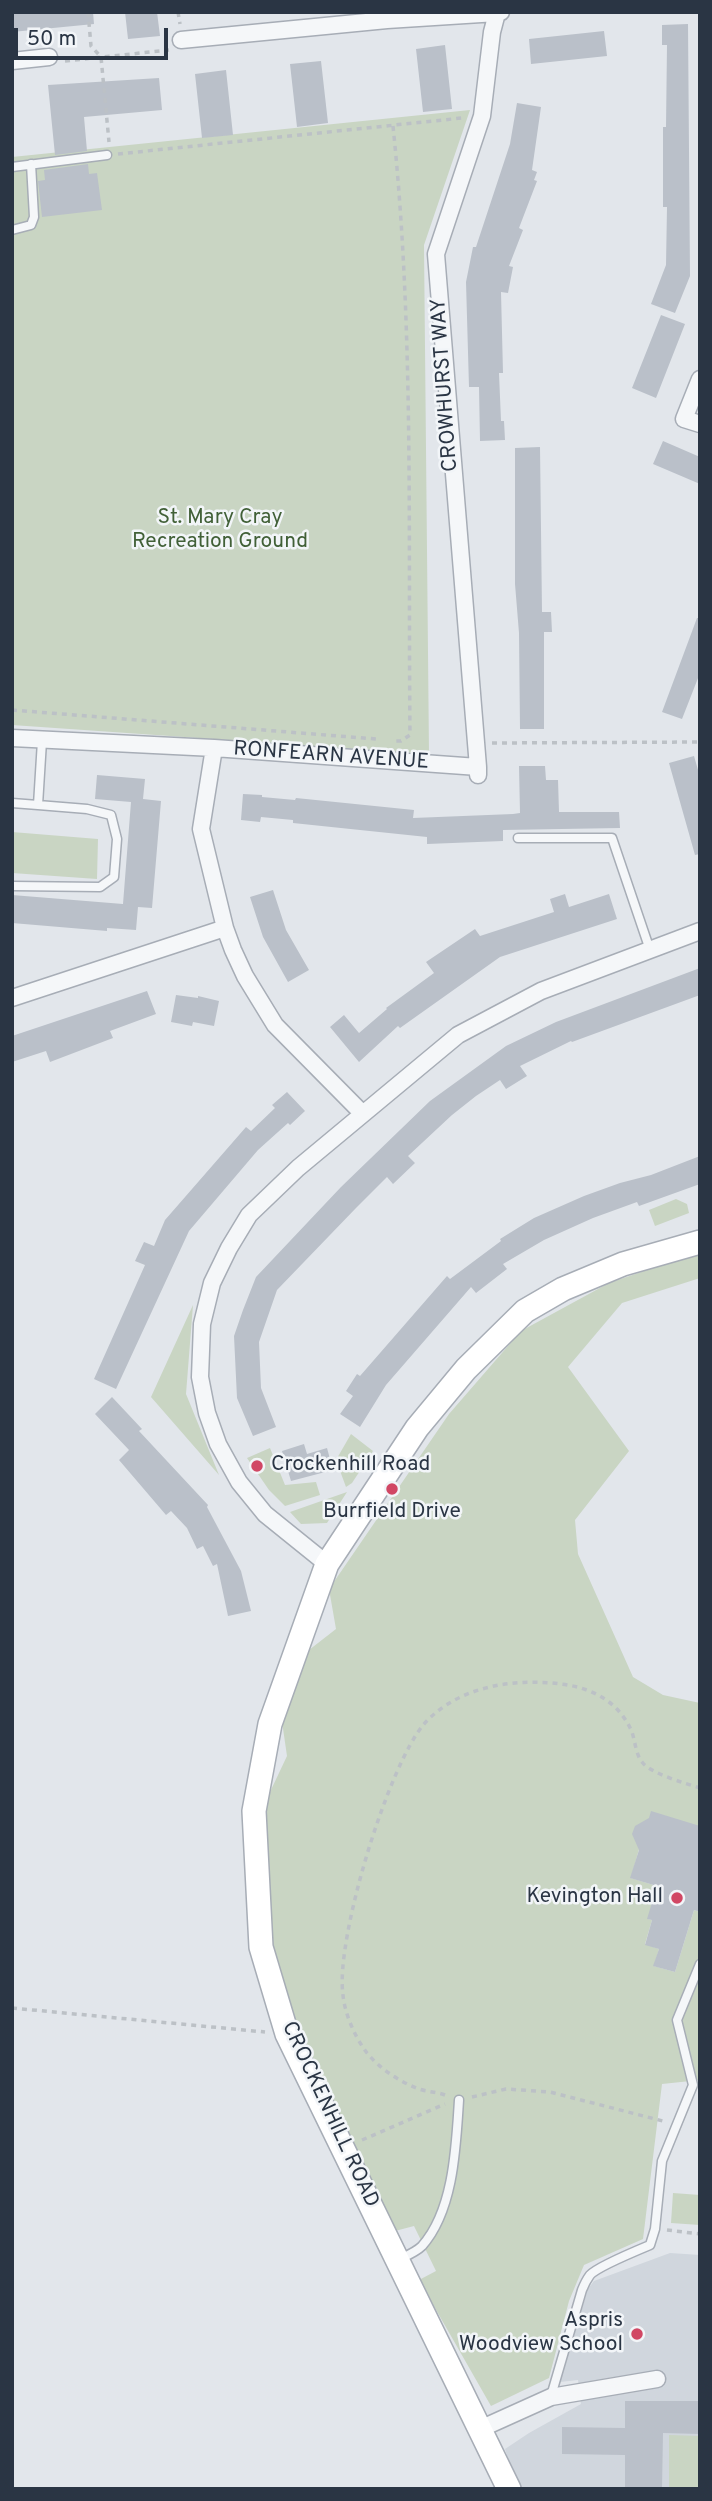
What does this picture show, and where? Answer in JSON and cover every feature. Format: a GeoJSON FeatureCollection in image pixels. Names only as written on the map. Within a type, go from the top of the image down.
{"type":"FeatureCollection","features":[{"type":"Feature","properties":{"kind":"main road","name":"CROCKENHILL ROAD"},"geometry":{"type":"LineString","coordinates":[[509,2489],[287,2034],[261,1947],[254,1811],[270,1724],[327,1564],[416,1428],[466,1369],[525,1311],[563,1289],[611,1269],[700,1242]]}},
{"type":"Feature","properties":{"kind":"street"},"geometry":{"type":"LineString","coordinates":[[181,40],[387,16],[499,13]]}},
{"type":"Feature","properties":{"kind":"street","name":"CROWHURST WAY"},"geometry":{"type":"LineString","coordinates":[[478,773],[436,254],[482,116],[492,32],[499,13]]}},
{"type":"Feature","properties":{"kind":"street"},"geometry":{"type":"LineString","coordinates":[[12,61],[50,57]]}},
{"type":"Feature","properties":{"kind":"street"},"geometry":{"type":"LineString","coordinates":[[700,379],[684,419],[700,424]]}},
{"type":"Feature","properties":{"kind":"street"},"geometry":{"type":"LineString","coordinates":[[12,738],[214,748]]}},
{"type":"Feature","properties":{"kind":"street","name":"RONFEARN AVENUE"},"geometry":{"type":"LineString","coordinates":[[363,1114],[275,1025],[245,976],[225,928],[201,829],[214,748],[478,773]]}},
{"type":"Feature","properties":{"kind":"street"},"geometry":{"type":"LineString","coordinates":[[12,998],[225,928]]}},
{"type":"Feature","properties":{"kind":"street"},"geometry":{"type":"LineString","coordinates":[[327,1564],[265,1514],[239,1482],[218,1444],[207,1413],[200,1377],[202,1324],[212,1283],[249,1215],[298,1168],[458,1035],[541,991],[700,931]]}},
{"type":"Feature","properties":{"kind":"street"},"geometry":{"type":"LineString","coordinates":[[480,2429],[551,2397],[657,2379]]}},
{"type":"Feature","properties":{"kind":"lane"},"geometry":{"type":"LineString","coordinates":[[12,167],[107,155]]}},
{"type":"Feature","properties":{"kind":"lane"},"geometry":{"type":"LineString","coordinates":[[12,230],[32,225],[34,217],[31,164]]}},
{"type":"Feature","properties":{"kind":"lane"},"geometry":{"type":"LineString","coordinates":[[38,806],[42,741]]}},
{"type":"Feature","properties":{"kind":"lane"},"geometry":{"type":"LineString","coordinates":[[12,803],[87,808],[111,815],[117,839],[114,877],[100,887],[12,886]]}},
{"type":"Feature","properties":{"kind":"lane"},"geometry":{"type":"LineString","coordinates":[[518,838],[612,838],[650,950]]}},
{"type":"Feature","properties":{"kind":"lane"},"geometry":{"type":"LineString","coordinates":[[551,2397],[582,2290],[591,2274],[600,2267],[650,2245],[655,2229],[662,2161],[693,2085],[677,2020],[700,1964]]}},
{"type":"Feature","properties":{"kind":"lane"},"geometry":{"type":"LineString","coordinates":[[398,2260],[420,2249],[439,2222],[456,2153],[458,2100]]}},
{"type":"Feature","properties":{"kind":"path"},"geometry":{"type":"LineString","coordinates":[[88,12],[91,46],[101,57],[110,142]]}},
{"type":"Feature","properties":{"kind":"path"},"geometry":{"type":"LineString","coordinates":[[50,57],[62,61],[171,50],[181,40]]}},
{"type":"Feature","properties":{"kind":"path"},"geometry":{"type":"LineString","coordinates":[[107,155],[482,116]]}},
{"type":"Feature","properties":{"kind":"path"},"geometry":{"type":"LineString","coordinates":[[393,126],[402,213],[407,303],[410,735],[401,741],[394,741]]}},
{"type":"Feature","properties":{"kind":"path"},"geometry":{"type":"LineString","coordinates":[[12,710],[380,740]]}},
{"type":"Feature","properties":{"kind":"path"},"geometry":{"type":"LineString","coordinates":[[474,744],[700,741]]}},
{"type":"Feature","properties":{"kind":"path"},"geometry":{"type":"LineString","coordinates":[[458,2100],[421,2089],[385,2071],[367,2053],[350,2024],[343,1995],[343,1963],[355,1895],[376,1828],[403,1757],[425,1724],[454,1700],[508,1683],[557,1684],[582,1688],[613,1703],[631,1730],[642,1762],[654,1771],[700,1788]]}},
{"type":"Feature","properties":{"kind":"path"},"geometry":{"type":"LineString","coordinates":[[12,2008],[287,2034]]}},
{"type":"Feature","properties":{"kind":"path"},"geometry":{"type":"LineString","coordinates":[[344,2148],[458,2100],[506,2089],[550,2092],[677,2125]]}},
{"type":"Feature","properties":{"kind":"path"},"geometry":{"type":"LineString","coordinates":[[655,2229],[700,2234]]}},
{"type":"Feature","properties":{"kind":"shaded area","name":"Aspris Woodview School"},"geometry":{"type":"Polygon","coordinates":[[[670,2253],[700,2255],[700,2489],[517,2489],[505,2449],[581,2404],[578,2380],[560,2382],[588,2289],[594,2281],[670,2253]]]}},
{"type":"Feature","properties":{"kind":"green space","name":"St. Mary Cray Recreation Ground"},"geometry":{"type":"Polygon","coordinates":[[[470,110],[424,245],[429,754],[12,725],[12,157],[470,110]]]}},
{"type":"Feature","properties":{"kind":"green space"},"geometry":{"type":"Polygon","coordinates":[[[12,832],[98,839],[97,879],[12,873],[12,832]]]}},
{"type":"Feature","properties":{"kind":"green space"},"geometry":{"type":"Polygon","coordinates":[[[676,1199],[687,1204],[689,1213],[655,1226],[649,1210],[676,1199]]]}},
{"type":"Feature","properties":{"kind":"green space"},"geometry":{"type":"Polygon","coordinates":[[[700,1252],[700,1278],[622,1303],[568,1367],[629,1451],[575,1520],[578,1554],[633,1677],[663,1695],[700,1703],[700,1826],[641,1842],[631,1878],[657,1886],[648,1919],[652,1920],[645,1944],[659,1949],[654,1966],[675,1972],[694,1910],[700,1912],[700,2080],[662,2084],[643,2239],[584,2265],[569,2301],[549,2378],[491,2406],[419,2280],[436,2271],[414,2226],[395,2231],[301,2044],[272,1945],[262,1809],[287,1756],[280,1708],[300,1657],[336,1629],[329,1589],[449,1414],[521,1331],[609,1283],[700,1252]]]}},
{"type":"Feature","properties":{"kind":"green space"},"geometry":{"type":"Polygon","coordinates":[[[193,1305],[186,1394],[219,1475],[151,1397],[193,1305]]]}},
{"type":"Feature","properties":{"kind":"green space"},"geometry":{"type":"Polygon","coordinates":[[[351,1434],[373,1451],[352,1483],[346,1487],[336,1460],[351,1434]]]}},
{"type":"Feature","properties":{"kind":"green space"},"geometry":{"type":"Polygon","coordinates":[[[270,1448],[285,1485],[316,1482],[320,1495],[285,1506],[269,1490],[247,1458],[270,1448]]]}},
{"type":"Feature","properties":{"kind":"green space"},"geometry":{"type":"Polygon","coordinates":[[[347,1492],[327,1523],[301,1524],[290,1512],[347,1492]]]}},
{"type":"Feature","properties":{"kind":"green space"},"geometry":{"type":"Polygon","coordinates":[[[673,2193],[700,2195],[700,2225],[671,2223],[673,2193]]]}},
{"type":"Feature","properties":{"kind":"green space"},"geometry":{"type":"Polygon","coordinates":[[[669,2435],[700,2436],[700,2489],[669,2489],[669,2435]]]}},
{"type":"Feature","properties":{"kind":"building"},"geometry":{"type":"Polygon","coordinates":[[[12,12],[93,12],[94,24],[12,32],[12,12]]]}},
{"type":"Feature","properties":{"kind":"building"},"geometry":{"type":"Polygon","coordinates":[[[125,12],[157,12],[160,36],[128,39],[125,12]]]}},
{"type":"Feature","properties":{"kind":"building"},"geometry":{"type":"Polygon","coordinates":[[[688,24],[690,276],[675,313],[651,304],[666,265],[667,207],[663,207],[663,127],[666,127],[667,45],[662,45],[662,25],[688,24]]]}},
{"type":"Feature","properties":{"kind":"building"},"geometry":{"type":"Polygon","coordinates":[[[604,31],[607,56],[531,64],[529,39],[604,31]]]}},
{"type":"Feature","properties":{"kind":"building"},"geometry":{"type":"Polygon","coordinates":[[[445,45],[452,109],[423,112],[416,49],[445,45]]]}},
{"type":"Feature","properties":{"kind":"building"},"geometry":{"type":"Polygon","coordinates":[[[321,61],[328,123],[297,127],[290,64],[321,61]]]}},
{"type":"Feature","properties":{"kind":"building"},"geometry":{"type":"Polygon","coordinates":[[[226,70],[233,135],[202,138],[195,74],[226,70]]]}},
{"type":"Feature","properties":{"kind":"building"},"geometry":{"type":"Polygon","coordinates":[[[159,78],[162,110],[84,117],[87,151],[55,155],[48,85],[159,78]]]}},
{"type":"Feature","properties":{"kind":"building"},"geometry":{"type":"Polygon","coordinates":[[[517,103],[541,107],[532,170],[537,172],[534,180],[537,181],[519,228],[523,230],[509,266],[513,267],[508,293],[501,292],[503,373],[499,373],[501,421],[504,421],[505,440],[480,441],[479,387],[469,387],[466,282],[473,247],[476,247],[510,144],[517,103]]]}},
{"type":"Feature","properties":{"kind":"building"},"geometry":{"type":"Polygon","coordinates":[[[88,164],[89,174],[97,173],[102,210],[42,217],[38,181],[45,180],[44,170],[88,164]]]}},
{"type":"Feature","properties":{"kind":"building"},"geometry":{"type":"Polygon","coordinates":[[[661,315],[685,324],[656,398],[632,388],[661,315]]]}},
{"type":"Feature","properties":{"kind":"building"},"geometry":{"type":"Polygon","coordinates":[[[663,441],[700,457],[700,484],[653,464],[663,441]]]}},
{"type":"Feature","properties":{"kind":"building"},"geometry":{"type":"Polygon","coordinates":[[[540,447],[542,612],[551,612],[552,632],[544,632],[544,729],[520,729],[519,633],[515,584],[515,448],[540,447]]]}},
{"type":"Feature","properties":{"kind":"building"},"geometry":{"type":"Polygon","coordinates":[[[697,618],[700,618],[700,673],[682,719],[662,712],[697,618]]]}},
{"type":"Feature","properties":{"kind":"building"},"geometry":{"type":"Polygon","coordinates":[[[694,756],[700,777],[700,854],[695,855],[669,763],[694,756]]]}},
{"type":"Feature","properties":{"kind":"building"},"geometry":{"type":"Polygon","coordinates":[[[519,766],[545,766],[546,780],[558,780],[559,812],[619,812],[620,828],[503,830],[503,841],[427,844],[427,837],[293,823],[293,820],[261,817],[260,822],[241,820],[243,794],[414,810],[413,818],[520,813],[519,766]]]}},
{"type":"Feature","properties":{"kind":"building"},"geometry":{"type":"Polygon","coordinates":[[[97,775],[145,779],[143,799],[161,801],[152,908],[138,907],[136,930],[107,928],[107,931],[12,923],[12,895],[123,904],[131,802],[95,799],[97,775]]]}},
{"type":"Feature","properties":{"kind":"building"},"geometry":{"type":"Polygon","coordinates":[[[273,890],[286,930],[309,970],[288,982],[263,937],[250,897],[273,890]]]}},
{"type":"Feature","properties":{"kind":"building"},"geometry":{"type":"Polygon","coordinates":[[[565,894],[569,907],[609,894],[617,919],[500,957],[400,1028],[398,1026],[359,1062],[330,1027],[344,1015],[359,1033],[386,1008],[434,973],[426,962],[475,929],[480,936],[554,912],[550,899],[565,894]]]}},
{"type":"Feature","properties":{"kind":"building"},"geometry":{"type":"Polygon","coordinates":[[[700,968],[700,995],[571,1041],[520,1066],[527,1076],[506,1089],[500,1080],[476,1096],[408,1156],[415,1163],[393,1184],[387,1177],[277,1290],[259,1342],[261,1388],[276,1427],[253,1436],[237,1398],[234,1336],[243,1310],[256,1277],[341,1187],[430,1101],[506,1046],[556,1022],[700,968]]]}},
{"type":"Feature","properties":{"kind":"building"},"geometry":{"type":"Polygon","coordinates":[[[147,991],[156,1014],[110,1031],[113,1038],[50,1062],[46,1051],[12,1062],[12,1036],[147,991]]]}},
{"type":"Feature","properties":{"kind":"building"},"geometry":{"type":"Polygon","coordinates":[[[176,995],[219,1001],[214,1026],[171,1022],[176,995]]]}},
{"type":"Feature","properties":{"kind":"building"},"geometry":{"type":"Polygon","coordinates":[[[287,1092],[305,1111],[258,1150],[189,1231],[116,1389],[94,1379],[145,1265],[135,1261],[144,1242],[154,1246],[165,1220],[246,1127],[251,1131],[275,1108],[272,1105],[287,1092]]]}},
{"type":"Feature","properties":{"kind":"building"},"geometry":{"type":"Polygon","coordinates":[[[700,1156],[700,1184],[639,1206],[637,1202],[593,1218],[544,1240],[503,1264],[507,1269],[476,1293],[471,1287],[386,1385],[360,1427],[340,1414],[353,1396],[346,1391],[357,1374],[360,1376],[447,1276],[450,1279],[501,1241],[500,1239],[534,1218],[584,1196],[700,1156]]]}},
{"type":"Feature","properties":{"kind":"building"},"geometry":{"type":"Polygon","coordinates":[[[112,1397],[142,1429],[139,1431],[208,1505],[241,1571],[251,1611],[228,1616],[217,1564],[213,1566],[203,1546],[197,1549],[187,1528],[171,1511],[166,1515],[119,1460],[129,1450],[95,1414],[112,1397]]]}},
{"type":"Feature","properties":{"kind":"building"},"geometry":{"type":"Polygon","coordinates":[[[304,1444],[307,1454],[327,1448],[333,1470],[291,1481],[282,1451],[304,1444]]]}},
{"type":"Feature","properties":{"kind":"building","name":"Kevington Hall"},"geometry":{"type":"Polygon","coordinates":[[[651,1811],[700,1826],[700,1912],[694,1910],[675,1972],[653,1966],[659,1949],[645,1945],[652,1920],[647,1919],[657,1886],[630,1878],[639,1850],[632,1834],[635,1826],[649,1818],[651,1811]]]}},
{"type":"Feature","properties":{"kind":"building"},"geometry":{"type":"Polygon","coordinates":[[[625,2401],[700,2401],[700,2434],[663,2433],[662,2489],[625,2489],[625,2455],[562,2454],[562,2427],[625,2428],[625,2401]]]}},
{"type":"Feature","properties":{"kind":"place","name":"Crockenhill Road"},"geometry":{"type":"Point","coordinates":[257,1466]}},
{"type":"Feature","properties":{"kind":"place","name":"Burrfield Drive"},"geometry":{"type":"Point","coordinates":[392,1489]}},
{"type":"Feature","properties":{"kind":"place","name":"Kevington Hall"},"geometry":{"type":"Point","coordinates":[677,1898]}},
{"type":"Feature","properties":{"kind":"place","name":"Aspris Woodview School"},"geometry":{"type":"Point","coordinates":[637,2334]}}]}
